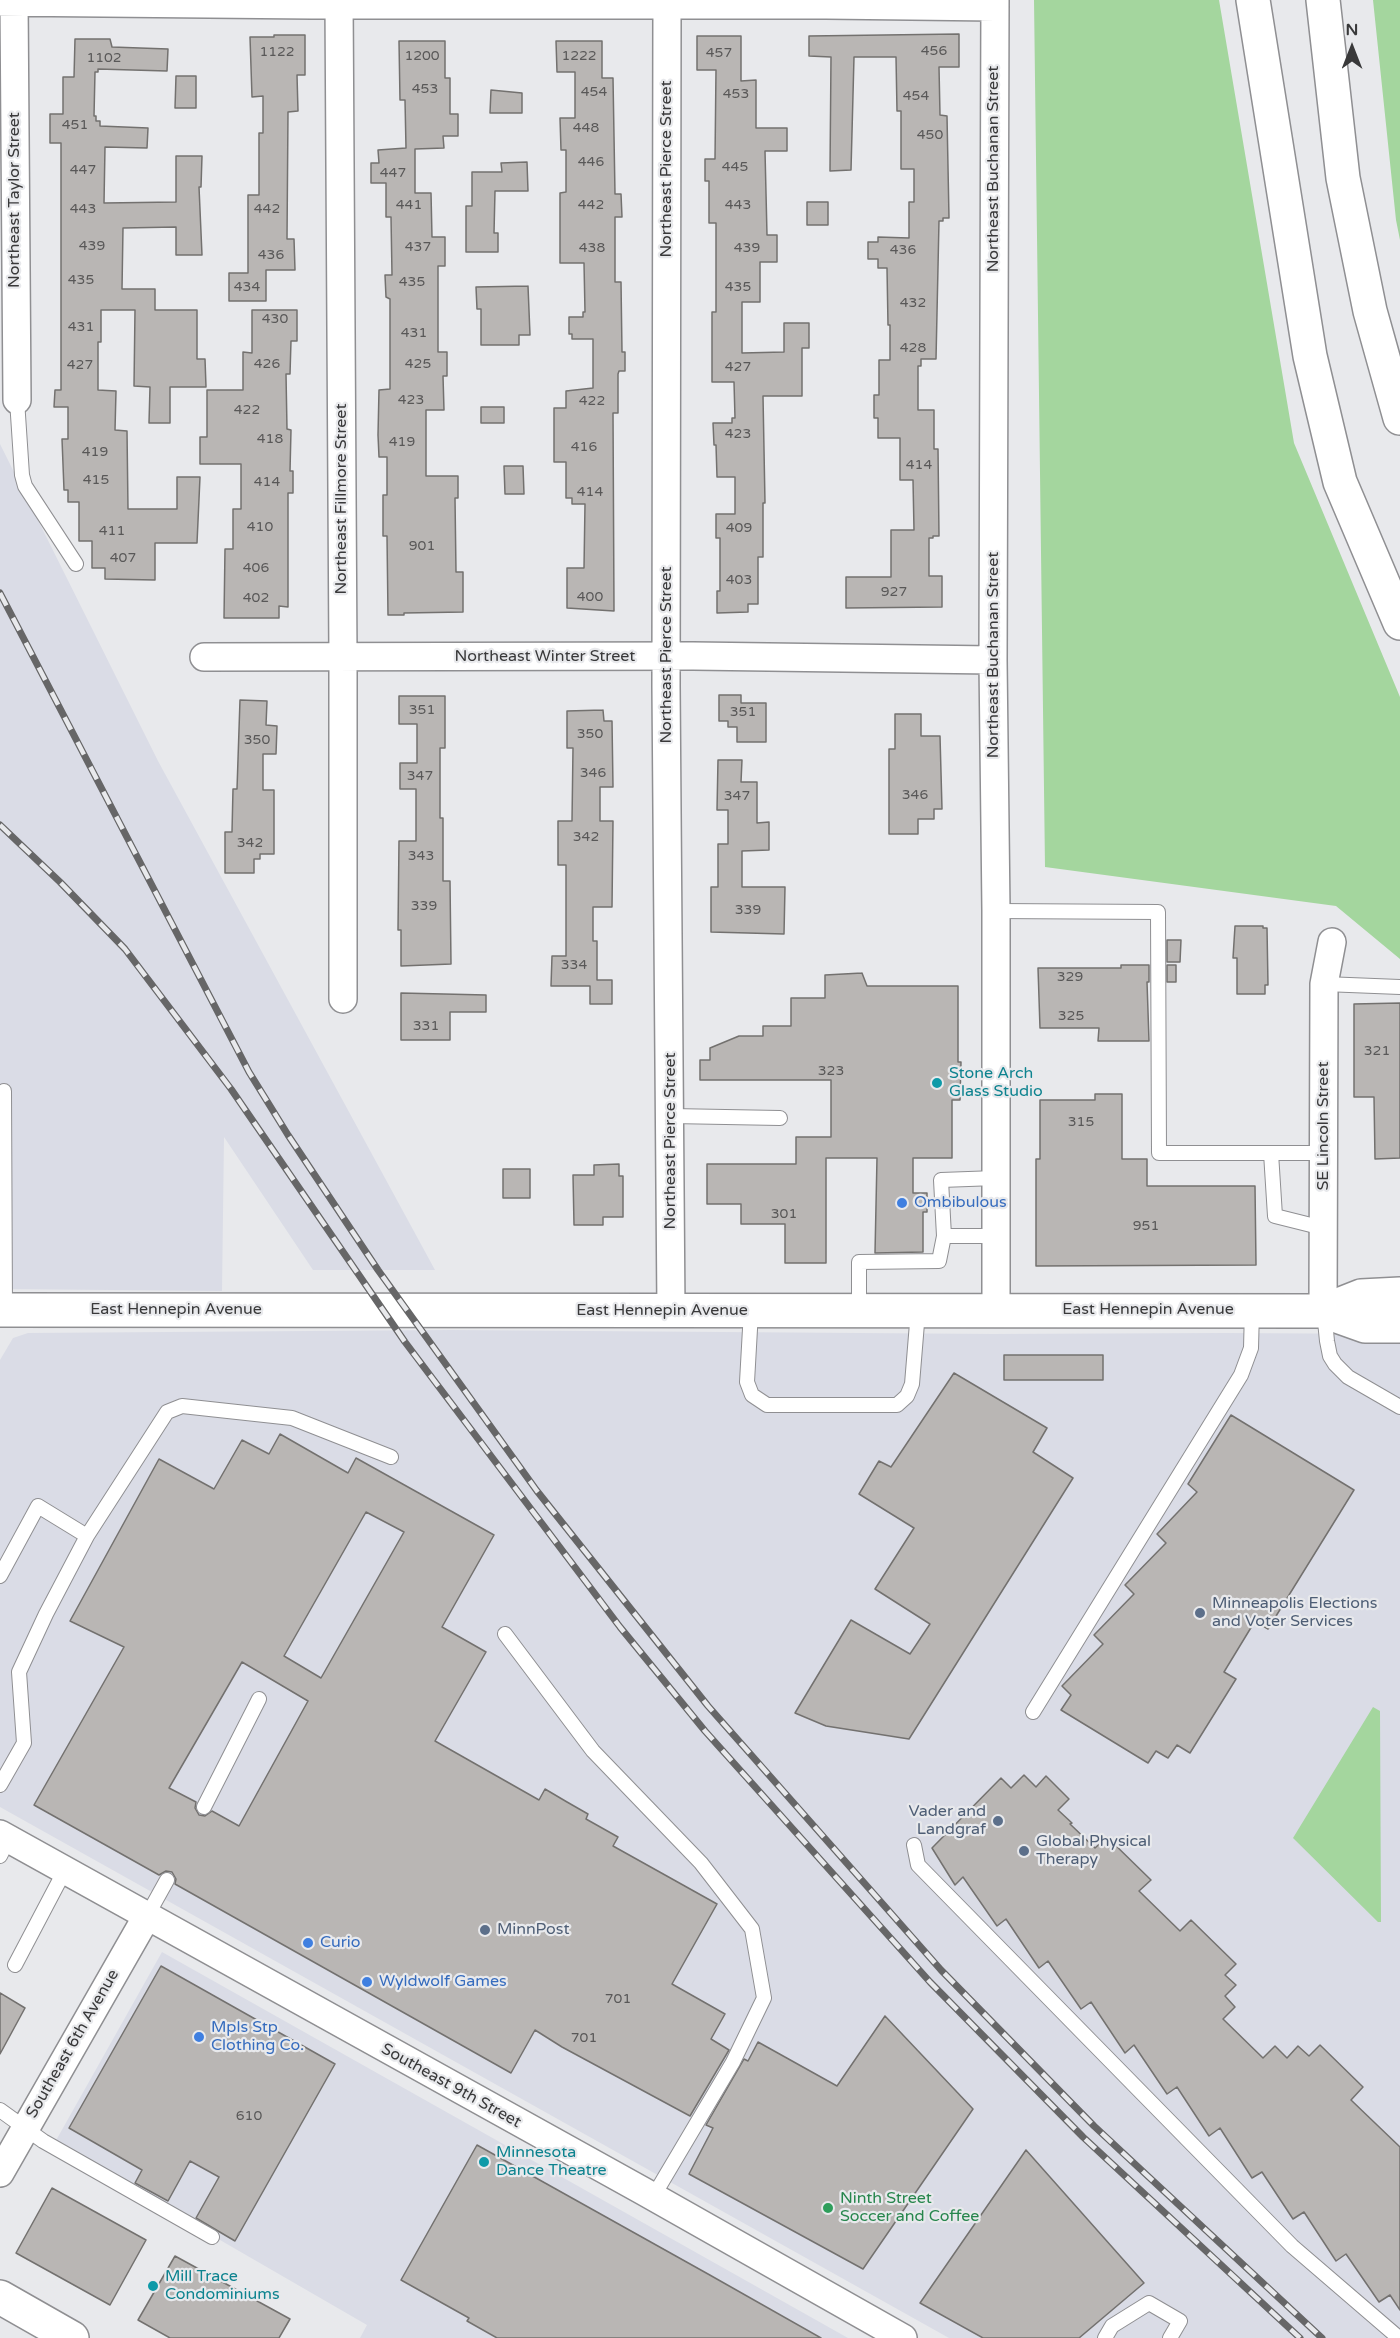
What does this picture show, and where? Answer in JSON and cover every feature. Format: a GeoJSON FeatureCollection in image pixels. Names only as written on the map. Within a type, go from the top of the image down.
{"type":"FeatureCollection","features":[{"type":"Feature","properties":{"kind":"main road"},"geometry":{"type":"LineString","coordinates":[[1253,0],[1310,356],[1340,482],[1400,623]]}},
{"type":"Feature","properties":{"kind":"main road"},"geometry":{"type":"LineString","coordinates":[[1323,0],[1344,178],[1370,311],[1400,418]]}},
{"type":"Feature","properties":{"kind":"main road","name":"East Hennepin Avenue"},"geometry":{"type":"LineString","coordinates":[[1323,1311],[1361,1296],[1400,1294]]}},
{"type":"Feature","properties":{"kind":"main road","name":"East Hennepin Avenue"},"geometry":{"type":"LineString","coordinates":[[2,1313],[1252,1310],[1323,1311],[1365,1326],[1400,1326]]}},
{"type":"Feature","properties":{"kind":"main road"},"geometry":{"type":"LineString","coordinates":[[0,2297],[72,2338]]}},
{"type":"Feature","properties":{"kind":"street"},"geometry":{"type":"LineString","coordinates":[[9,2],[995,4]]}},
{"type":"Feature","properties":{"kind":"street","name":"Northeast Taylor Street"},"geometry":{"type":"LineString","coordinates":[[9,2],[16,400]]}},
{"type":"Feature","properties":{"kind":"street","name":"Northeast Fillmore Street"},"geometry":{"type":"LineString","coordinates":[[339,3],[343,999]]}},
{"type":"Feature","properties":{"kind":"street","name":"Northeast Pierce Street"},"geometry":{"type":"LineString","coordinates":[[667,3],[666,657],[671,1311]]}},
{"type":"Feature","properties":{"kind":"street","name":"Northeast Buchanan Street"},"geometry":{"type":"LineString","coordinates":[[995,4],[993,660],[996,911],[996,1311]]}},
{"type":"Feature","properties":{"kind":"street","name":"Northeast Winter Street"},"geometry":{"type":"LineString","coordinates":[[204,657],[993,660]]}},
{"type":"Feature","properties":{"kind":"street","name":"SE Lincoln Street"},"geometry":{"type":"LineString","coordinates":[[1323,1311],[1324,984],[1332,942]]}},
{"type":"Feature","properties":{"kind":"street","name":"Southeast 9th Street"},"geometry":{"type":"LineString","coordinates":[[3,1843],[64,1870],[653,2197],[899,2337]]}},
{"type":"Feature","properties":{"kind":"street","name":"Southeast 6th Avenue"},"geometry":{"type":"LineString","coordinates":[[0,2173],[147,1916]]}},
{"type":"Feature","properties":{"kind":"lane"},"geometry":{"type":"LineString","coordinates":[[16,400],[22,475],[25,486],[76,564]]}},
{"type":"Feature","properties":{"kind":"lane"},"geometry":{"type":"LineString","coordinates":[[996,911],[1158,912],[1159,1153],[1325,1154]]}},
{"type":"Feature","properties":{"kind":"lane"},"geometry":{"type":"LineString","coordinates":[[1324,984],[1400,987]]}},
{"type":"Feature","properties":{"kind":"lane"},"geometry":{"type":"LineString","coordinates":[[2,1313],[4,1091]]}},
{"type":"Feature","properties":{"kind":"lane"},"geometry":{"type":"LineString","coordinates":[[671,1116],[780,1118]]}},
{"type":"Feature","properties":{"kind":"lane"},"geometry":{"type":"LineString","coordinates":[[1271,1154],[1275,1216],[1323,1228]]}},
{"type":"Feature","properties":{"kind":"lane"},"geometry":{"type":"LineString","coordinates":[[859,1311],[859,1262],[939,1261],[944,1236],[941,1180],[996,1178]]}},
{"type":"Feature","properties":{"kind":"lane"},"geometry":{"type":"LineString","coordinates":[[944,1236],[996,1236]]}},
{"type":"Feature","properties":{"kind":"lane"},"geometry":{"type":"LineString","coordinates":[[1033,1712],[1240,1375],[1251,1348],[1252,1310]]}},
{"type":"Feature","properties":{"kind":"lane"},"geometry":{"type":"LineString","coordinates":[[751,1311],[747,1382],[752,1395],[767,1405],[897,1405],[907,1396],[912,1384],[918,1311]]}},
{"type":"Feature","properties":{"kind":"lane"},"geometry":{"type":"LineString","coordinates":[[1323,1311],[1330,1356],[1335,1364],[1348,1377],[1400,1407]]}},
{"type":"Feature","properties":{"kind":"lane"},"geometry":{"type":"LineString","coordinates":[[0,1785],[24,1743],[19,1672],[87,1536],[167,1412],[182,1406],[292,1418],[391,1457]]}},
{"type":"Feature","properties":{"kind":"lane"},"geometry":{"type":"LineString","coordinates":[[0,1576],[38,1506],[87,1536]]}},
{"type":"Feature","properties":{"kind":"lane"},"geometry":{"type":"LineString","coordinates":[[505,1634],[593,1752],[701,1863],[752,1929],[764,1998],[733,2062],[653,2197]]}},
{"type":"Feature","properties":{"kind":"lane"},"geometry":{"type":"LineString","coordinates":[[204,1807],[259,1699]]}},
{"type":"Feature","properties":{"kind":"lane"},"geometry":{"type":"LineString","coordinates":[[914,1845],[918,1865],[1292,2246],[1399,2338]]}},
{"type":"Feature","properties":{"kind":"lane"},"geometry":{"type":"LineString","coordinates":[[15,1965],[64,1870]]}},
{"type":"Feature","properties":{"kind":"lane"},"geometry":{"type":"LineString","coordinates":[[147,1916],[167,1880]]}},
{"type":"Feature","properties":{"kind":"lane"},"geometry":{"type":"LineString","coordinates":[[0,2110],[43,2142],[212,2237]]}},
{"type":"Feature","properties":{"kind":"lane"},"geometry":{"type":"LineString","coordinates":[[1105,2338],[1112,2326],[1149,2303],[1180,2320],[1170,2338]]}},
{"type":"Feature","properties":{"kind":"shaded area"},"geometry":{"type":"Polygon","coordinates":[[[0,444],[158,761],[435,1270],[313,1270],[224,1137],[222,1291],[0,1289],[0,444]]]}},
{"type":"Feature","properties":{"kind":"shaded area"},"geometry":{"type":"Polygon","coordinates":[[[451,1330],[1400,1334],[1400,2338],[949,2338],[0,1807],[0,1360],[13,1338],[28,1333],[451,1330]]]}},
{"type":"Feature","properties":{"kind":"shaded area"},"geometry":{"type":"Polygon","coordinates":[[[162,1952],[848,2338],[360,2338],[367,2325],[54,2144],[162,1952]]]}},
{"type":"Feature","properties":{"kind":"green space"},"geometry":{"type":"Polygon","coordinates":[[[1034,0],[1219,0],[1294,443],[1400,697],[1400,959],[1336,906],[1045,867],[1034,0]]]}},
{"type":"Feature","properties":{"kind":"green space"},"geometry":{"type":"Polygon","coordinates":[[[1373,0],[1400,0],[1400,240],[1396,220],[1373,0]]]}},
{"type":"Feature","properties":{"kind":"green space"},"geometry":{"type":"Polygon","coordinates":[[[1373,1707],[1380,1711],[1381,1922],[1378,1922],[1293,1838],[1373,1707]]]}},
{"type":"Feature","properties":{"kind":"building"},"geometry":{"type":"Polygon","coordinates":[[[959,34],[959,67],[939,67],[940,115],[947,116],[949,218],[939,221],[936,359],[921,359],[921,366],[918,366],[918,410],[934,410],[934,449],[938,449],[939,536],[929,538],[929,576],[942,576],[942,607],[846,608],[846,577],[891,577],[891,530],[914,530],[913,480],[900,480],[900,438],[878,438],[878,418],[874,418],[874,395],[879,395],[879,360],[890,360],[890,325],[888,325],[887,268],[878,268],[878,259],[868,259],[868,242],[878,242],[878,237],[909,238],[909,202],[914,202],[914,169],[901,169],[901,111],[897,111],[896,57],[854,57],[851,170],[830,171],[831,57],[809,56],[809,36],[959,34]]]}},
{"type":"Feature","properties":{"kind":"building"},"geometry":{"type":"Polygon","coordinates":[[[274,35],[305,35],[305,75],[297,75],[298,111],[288,112],[287,239],[294,239],[295,270],[266,270],[266,301],[229,301],[229,273],[248,273],[248,195],[259,195],[259,133],[263,133],[263,96],[252,97],[250,37],[274,37],[274,35]]]}},
{"type":"Feature","properties":{"kind":"building"},"geometry":{"type":"Polygon","coordinates":[[[697,36],[741,36],[741,81],[756,80],[756,128],[787,128],[787,151],[765,151],[767,235],[777,235],[777,262],[760,262],[760,302],[742,302],[742,353],[784,352],[784,323],[809,323],[809,348],[802,348],[802,396],[763,396],[765,503],[763,503],[763,557],[758,557],[758,604],[748,604],[748,612],[717,613],[717,591],[720,591],[720,538],[716,538],[716,514],[735,514],[735,477],[717,477],[713,423],[732,423],[732,418],[735,418],[734,382],[712,382],[712,312],[716,312],[716,223],[709,223],[709,181],[705,181],[705,159],[715,159],[716,70],[697,70],[697,36]]]}},
{"type":"Feature","properties":{"kind":"building"},"geometry":{"type":"Polygon","coordinates":[[[75,39],[110,39],[112,47],[168,49],[167,71],[98,69],[98,72],[95,72],[94,116],[96,116],[96,121],[100,121],[100,126],[148,128],[147,148],[105,147],[104,203],[176,202],[176,156],[202,156],[201,187],[199,187],[202,255],[176,255],[176,227],[123,228],[122,289],[155,289],[155,310],[197,310],[197,359],[205,359],[206,387],[170,387],[170,423],[149,423],[150,387],[134,386],[135,310],[101,310],[98,390],[116,391],[115,430],[127,431],[128,509],[177,509],[177,477],[200,477],[197,543],[155,543],[155,580],[105,579],[105,568],[92,568],[92,541],[79,541],[79,502],[68,502],[68,490],[64,490],[62,439],[68,439],[68,407],[54,407],[55,390],[61,390],[61,143],[50,143],[50,114],[63,114],[63,77],[74,77],[75,39]]]}},
{"type":"Feature","properties":{"kind":"building"},"geometry":{"type":"Polygon","coordinates":[[[399,41],[445,41],[445,78],[450,78],[450,114],[458,114],[458,136],[443,136],[444,148],[415,149],[415,193],[431,193],[432,237],[445,237],[445,266],[438,266],[438,352],[447,352],[447,376],[443,376],[444,410],[426,410],[426,476],[458,476],[458,498],[455,498],[456,572],[463,572],[463,612],[388,615],[387,536],[383,536],[383,495],[387,495],[387,457],[379,457],[378,435],[379,390],[390,389],[390,299],[386,297],[385,275],[392,275],[391,217],[386,217],[386,183],[371,183],[371,163],[379,163],[378,150],[406,148],[405,100],[400,100],[399,41]]]}},
{"type":"Feature","properties":{"kind":"building"},"geometry":{"type":"Polygon","coordinates":[[[556,41],[602,41],[602,78],[613,78],[615,194],[621,194],[622,217],[615,217],[615,282],[621,282],[622,352],[625,352],[625,371],[619,371],[618,374],[618,413],[613,413],[614,611],[567,608],[567,568],[584,568],[585,504],[572,504],[572,498],[566,498],[566,462],[554,462],[554,408],[566,408],[566,391],[593,388],[593,339],[572,339],[572,334],[569,334],[569,317],[583,317],[583,312],[585,312],[584,263],[560,263],[560,193],[566,192],[566,150],[561,150],[560,118],[575,118],[575,72],[557,72],[556,41]]]}},
{"type":"Feature","properties":{"kind":"building"},"geometry":{"type":"Polygon","coordinates":[[[176,76],[196,76],[196,108],[175,108],[176,76]]]}},
{"type":"Feature","properties":{"kind":"building"},"geometry":{"type":"Polygon","coordinates":[[[491,90],[522,93],[522,113],[490,113],[491,90]]]}},
{"type":"Feature","properties":{"kind":"building"},"geometry":{"type":"Polygon","coordinates":[[[527,162],[528,191],[495,191],[494,233],[498,233],[498,252],[466,252],[466,206],[472,206],[472,172],[502,172],[501,163],[527,162]]]}},
{"type":"Feature","properties":{"kind":"building"},"geometry":{"type":"Polygon","coordinates":[[[807,202],[828,202],[828,225],[807,225],[807,202]]]}},
{"type":"Feature","properties":{"kind":"building"},"geometry":{"type":"Polygon","coordinates":[[[528,286],[530,335],[519,335],[519,345],[481,345],[481,309],[477,309],[476,287],[528,286]]]}},
{"type":"Feature","properties":{"kind":"building"},"geometry":{"type":"Polygon","coordinates":[[[252,310],[297,310],[297,341],[291,341],[290,374],[286,374],[287,429],[291,430],[290,471],[293,471],[293,493],[288,493],[288,607],[279,606],[279,618],[224,618],[225,549],[233,549],[233,509],[241,509],[241,464],[200,464],[200,437],[207,437],[207,390],[243,390],[243,352],[252,353],[252,310]]]}},
{"type":"Feature","properties":{"kind":"building"},"geometry":{"type":"Polygon","coordinates":[[[481,407],[504,407],[504,423],[481,423],[481,407]]]}},
{"type":"Feature","properties":{"kind":"building"},"geometry":{"type":"Polygon","coordinates":[[[504,466],[523,466],[524,494],[505,494],[504,466]]]}},
{"type":"Feature","properties":{"kind":"building"},"geometry":{"type":"Polygon","coordinates":[[[719,695],[741,695],[741,703],[766,703],[766,742],[737,742],[737,727],[728,727],[728,721],[719,721],[719,695]]]}},
{"type":"Feature","properties":{"kind":"building"},"geometry":{"type":"Polygon","coordinates":[[[399,696],[445,696],[445,748],[440,748],[440,818],[443,818],[443,881],[450,881],[451,964],[401,966],[401,930],[398,930],[399,841],[416,841],[416,789],[400,789],[400,763],[417,763],[417,724],[399,724],[399,696]]]}},
{"type":"Feature","properties":{"kind":"building"},"geometry":{"type":"Polygon","coordinates":[[[240,700],[267,701],[266,725],[277,726],[276,754],[263,754],[263,790],[274,790],[274,854],[260,854],[260,859],[254,859],[254,873],[225,873],[225,832],[232,832],[233,789],[237,789],[240,700]]]}},
{"type":"Feature","properties":{"kind":"building"},"geometry":{"type":"Polygon","coordinates":[[[603,710],[604,721],[612,721],[613,787],[600,787],[600,821],[613,821],[612,907],[593,907],[593,941],[597,941],[597,980],[612,980],[612,1004],[590,1004],[590,986],[551,986],[552,956],[566,956],[566,865],[558,865],[558,821],[572,821],[573,748],[567,748],[567,711],[603,710]]]}},
{"type":"Feature","properties":{"kind":"building"},"geometry":{"type":"Polygon","coordinates":[[[895,714],[921,714],[921,736],[940,736],[942,809],[934,809],[934,819],[918,819],[918,834],[889,834],[889,749],[895,749],[895,714]]]}},
{"type":"Feature","properties":{"kind":"building"},"geometry":{"type":"Polygon","coordinates":[[[718,760],[742,760],[741,782],[757,782],[757,823],[769,822],[769,850],[742,851],[742,887],[785,887],[784,934],[711,932],[711,887],[718,887],[718,844],[728,844],[728,810],[717,810],[718,760]]]}},
{"type":"Feature","properties":{"kind":"building"},"geometry":{"type":"Polygon","coordinates":[[[1235,926],[1267,928],[1268,985],[1265,985],[1265,994],[1237,994],[1237,958],[1233,958],[1235,926]]]}},
{"type":"Feature","properties":{"kind":"building"},"geometry":{"type":"Polygon","coordinates":[[[1167,940],[1181,940],[1180,962],[1167,962],[1167,940]]]}},
{"type":"Feature","properties":{"kind":"building"},"geometry":{"type":"Polygon","coordinates":[[[1121,965],[1149,965],[1149,982],[1147,982],[1149,1041],[1098,1041],[1099,1028],[1040,1028],[1038,968],[1121,968],[1121,965]]]}},
{"type":"Feature","properties":{"kind":"building"},"geometry":{"type":"Polygon","coordinates":[[[1167,965],[1176,965],[1176,982],[1167,982],[1167,965]]]}},
{"type":"Feature","properties":{"kind":"building"},"geometry":{"type":"Polygon","coordinates":[[[862,973],[867,986],[958,986],[960,1100],[952,1100],[952,1158],[913,1158],[913,1193],[927,1193],[927,1212],[923,1212],[923,1252],[875,1253],[877,1158],[826,1158],[826,1263],[785,1263],[785,1224],[741,1224],[741,1204],[707,1204],[707,1164],[796,1164],[796,1137],[831,1137],[831,1080],[700,1080],[700,1060],[710,1060],[710,1048],[739,1036],[763,1036],[763,1026],[791,1026],[791,998],[825,998],[825,975],[862,973]]]}},
{"type":"Feature","properties":{"kind":"building"},"geometry":{"type":"Polygon","coordinates":[[[401,993],[486,995],[486,1012],[450,1012],[450,1040],[401,1040],[401,993]]]}},
{"type":"Feature","properties":{"kind":"building"},"geometry":{"type":"Polygon","coordinates":[[[1400,1003],[1400,1158],[1375,1159],[1374,1097],[1354,1097],[1354,1004],[1400,1003]]]}},
{"type":"Feature","properties":{"kind":"building"},"geometry":{"type":"Polygon","coordinates":[[[1095,1094],[1122,1094],[1122,1159],[1147,1159],[1147,1186],[1255,1186],[1256,1265],[1036,1266],[1036,1159],[1040,1159],[1040,1100],[1095,1100],[1095,1094]]]}},
{"type":"Feature","properties":{"kind":"building"},"geometry":{"type":"Polygon","coordinates":[[[619,1164],[619,1176],[623,1176],[623,1217],[603,1217],[603,1225],[574,1225],[573,1175],[594,1175],[594,1165],[619,1164]]]}},
{"type":"Feature","properties":{"kind":"building"},"geometry":{"type":"Polygon","coordinates":[[[503,1169],[530,1169],[530,1198],[503,1198],[503,1169]]]}},
{"type":"Feature","properties":{"kind":"building"},"geometry":{"type":"Polygon","coordinates":[[[1004,1355],[1103,1355],[1103,1380],[1004,1380],[1004,1355]]]}},
{"type":"Feature","properties":{"kind":"building"},"geometry":{"type":"Polygon","coordinates":[[[954,1373],[1047,1428],[1033,1452],[1073,1478],[909,1739],[826,1726],[795,1713],[851,1620],[910,1654],[930,1624],[875,1589],[914,1528],[859,1494],[879,1461],[891,1467],[954,1373]]]}},
{"type":"Feature","properties":{"kind":"building"},"geometry":{"type":"Polygon","coordinates":[[[1231,1415],[1354,1490],[1268,1629],[1255,1621],[1224,1672],[1236,1679],[1190,1753],[1177,1745],[1168,1758],[1156,1751],[1148,1763],[1061,1710],[1071,1695],[1062,1686],[1103,1644],[1094,1635],[1134,1594],[1125,1585],[1166,1543],[1157,1534],[1197,1492],[1188,1484],[1231,1415]]]}},
{"type":"Feature","properties":{"kind":"building"},"geometry":{"type":"Polygon","coordinates":[[[280,1434],[348,1473],[356,1458],[494,1535],[442,1627],[486,1652],[435,1741],[539,1800],[545,1789],[588,1814],[586,1819],[618,1837],[613,1846],[717,1904],[672,1984],[725,2014],[711,2039],[729,2050],[690,2116],[535,2030],[511,2073],[175,1884],[176,1879],[172,1872],[166,1871],[159,1875],[34,1805],[124,1647],[70,1621],[159,1459],[214,1489],[242,1440],[269,1454],[280,1434]],[[366,1512],[284,1656],[321,1678],[404,1532],[366,1512]],[[242,1662],[169,1788],[196,1802],[195,1808],[199,1815],[205,1816],[212,1811],[239,1826],[308,1701],[242,1662]]]}},
{"type":"Feature","properties":{"kind":"building"},"geometry":{"type":"Polygon","coordinates":[[[1024,1775],[1036,1787],[1046,1776],[1069,1799],[1058,1810],[1072,1823],[1070,1824],[1095,1848],[1107,1837],[1151,1880],[1139,1891],[1180,1931],[1191,1920],[1236,1964],[1225,1975],[1236,1985],[1225,1996],[1235,2007],[1223,2019],[1263,2058],[1275,2046],[1287,2058],[1298,2046],[1309,2056],[1320,2045],[1363,2087],[1351,2100],[1400,2147],[1400,2310],[1390,2295],[1379,2302],[1346,2254],[1336,2261],[1304,2212],[1293,2219],[1262,2172],[1252,2178],[1220,2128],[1209,2136],[1177,2087],[1167,2094],[1134,2045],[1125,2053],[1091,2002],[1081,2009],[1048,1961],[1039,1968],[1006,1919],[997,1926],[963,1877],[955,1885],[932,1848],[1001,1778],[1011,1788],[1024,1775]]]}},
{"type":"Feature","properties":{"kind":"building"},"geometry":{"type":"Polygon","coordinates":[[[161,1966],[335,2064],[235,2241],[196,2218],[219,2177],[190,2161],[168,2201],[135,2183],[142,2170],[69,2128],[161,1966]]]}},
{"type":"Feature","properties":{"kind":"building"},"geometry":{"type":"Polygon","coordinates":[[[0,1993],[25,2008],[0,2054],[0,1993]]]}},
{"type":"Feature","properties":{"kind":"building"},"geometry":{"type":"Polygon","coordinates":[[[885,2016],[973,2109],[863,2269],[689,2174],[713,2128],[706,2125],[744,2059],[748,2061],[758,2042],[837,2086],[885,2016]]]}},
{"type":"Feature","properties":{"kind":"building"},"geometry":{"type":"Polygon","coordinates":[[[477,2145],[821,2338],[497,2338],[467,2321],[469,2318],[401,2280],[477,2145]]]}},
{"type":"Feature","properties":{"kind":"building"},"geometry":{"type":"Polygon","coordinates":[[[1026,2150],[1144,2283],[1079,2338],[983,2338],[920,2303],[1026,2150]]]}},
{"type":"Feature","properties":{"kind":"building"},"geometry":{"type":"Polygon","coordinates":[[[52,2188],[146,2240],[110,2305],[16,2253],[52,2188]]]}},
{"type":"Feature","properties":{"kind":"building"},"geometry":{"type":"Polygon","coordinates":[[[175,2256],[290,2319],[279,2338],[170,2338],[138,2320],[175,2256]]]}},
{"type":"Feature","properties":{"kind":"railway"},"geometry":{"type":"LineString","coordinates":[[0,593],[249,1072],[378,1270],[537,1491],[708,1706],[941,1970],[1094,2126],[1322,2338]]}},
{"type":"Feature","properties":{"kind":"railway"},"geometry":{"type":"LineString","coordinates":[[0,825],[125,949],[231,1089],[405,1342],[620,1627],[705,1731],[930,1982],[1083,2137],[1300,2338]]}},
{"type":"Feature","properties":{"kind":"place","name":"Stone Arch Glass Studio"},"geometry":{"type":"Point","coordinates":[937,1083]}},
{"type":"Feature","properties":{"kind":"place","name":"Ombibulous"},"geometry":{"type":"Point","coordinates":[902,1203]}},
{"type":"Feature","properties":{"kind":"place","name":"Minneapolis Elections and Voter Services"},"geometry":{"type":"Point","coordinates":[1200,1613]}},
{"type":"Feature","properties":{"kind":"place","name":"Vader and Landgraf"},"geometry":{"type":"Point","coordinates":[998,1821]}},
{"type":"Feature","properties":{"kind":"place","name":"Global Physical Therapy"},"geometry":{"type":"Point","coordinates":[1024,1851]}},
{"type":"Feature","properties":{"kind":"place","name":"MinnPost"},"geometry":{"type":"Point","coordinates":[485,1930]}},
{"type":"Feature","properties":{"kind":"place","name":"Curio"},"geometry":{"type":"Point","coordinates":[308,1943]}},
{"type":"Feature","properties":{"kind":"place","name":"Wyldwolf Games"},"geometry":{"type":"Point","coordinates":[367,1982]}},
{"type":"Feature","properties":{"kind":"place","name":"Mpls Stp Clothing Co."},"geometry":{"type":"Point","coordinates":[199,2037]}},
{"type":"Feature","properties":{"kind":"place","name":"Minnesota Dance Theatre"},"geometry":{"type":"Point","coordinates":[484,2162]}},
{"type":"Feature","properties":{"kind":"place","name":"Ninth Street Soccer and Coffee"},"geometry":{"type":"Point","coordinates":[828,2208]}},
{"type":"Feature","properties":{"kind":"place","name":"Mill Trace Condominiums"},"geometry":{"type":"Point","coordinates":[153,2286]}}]}
